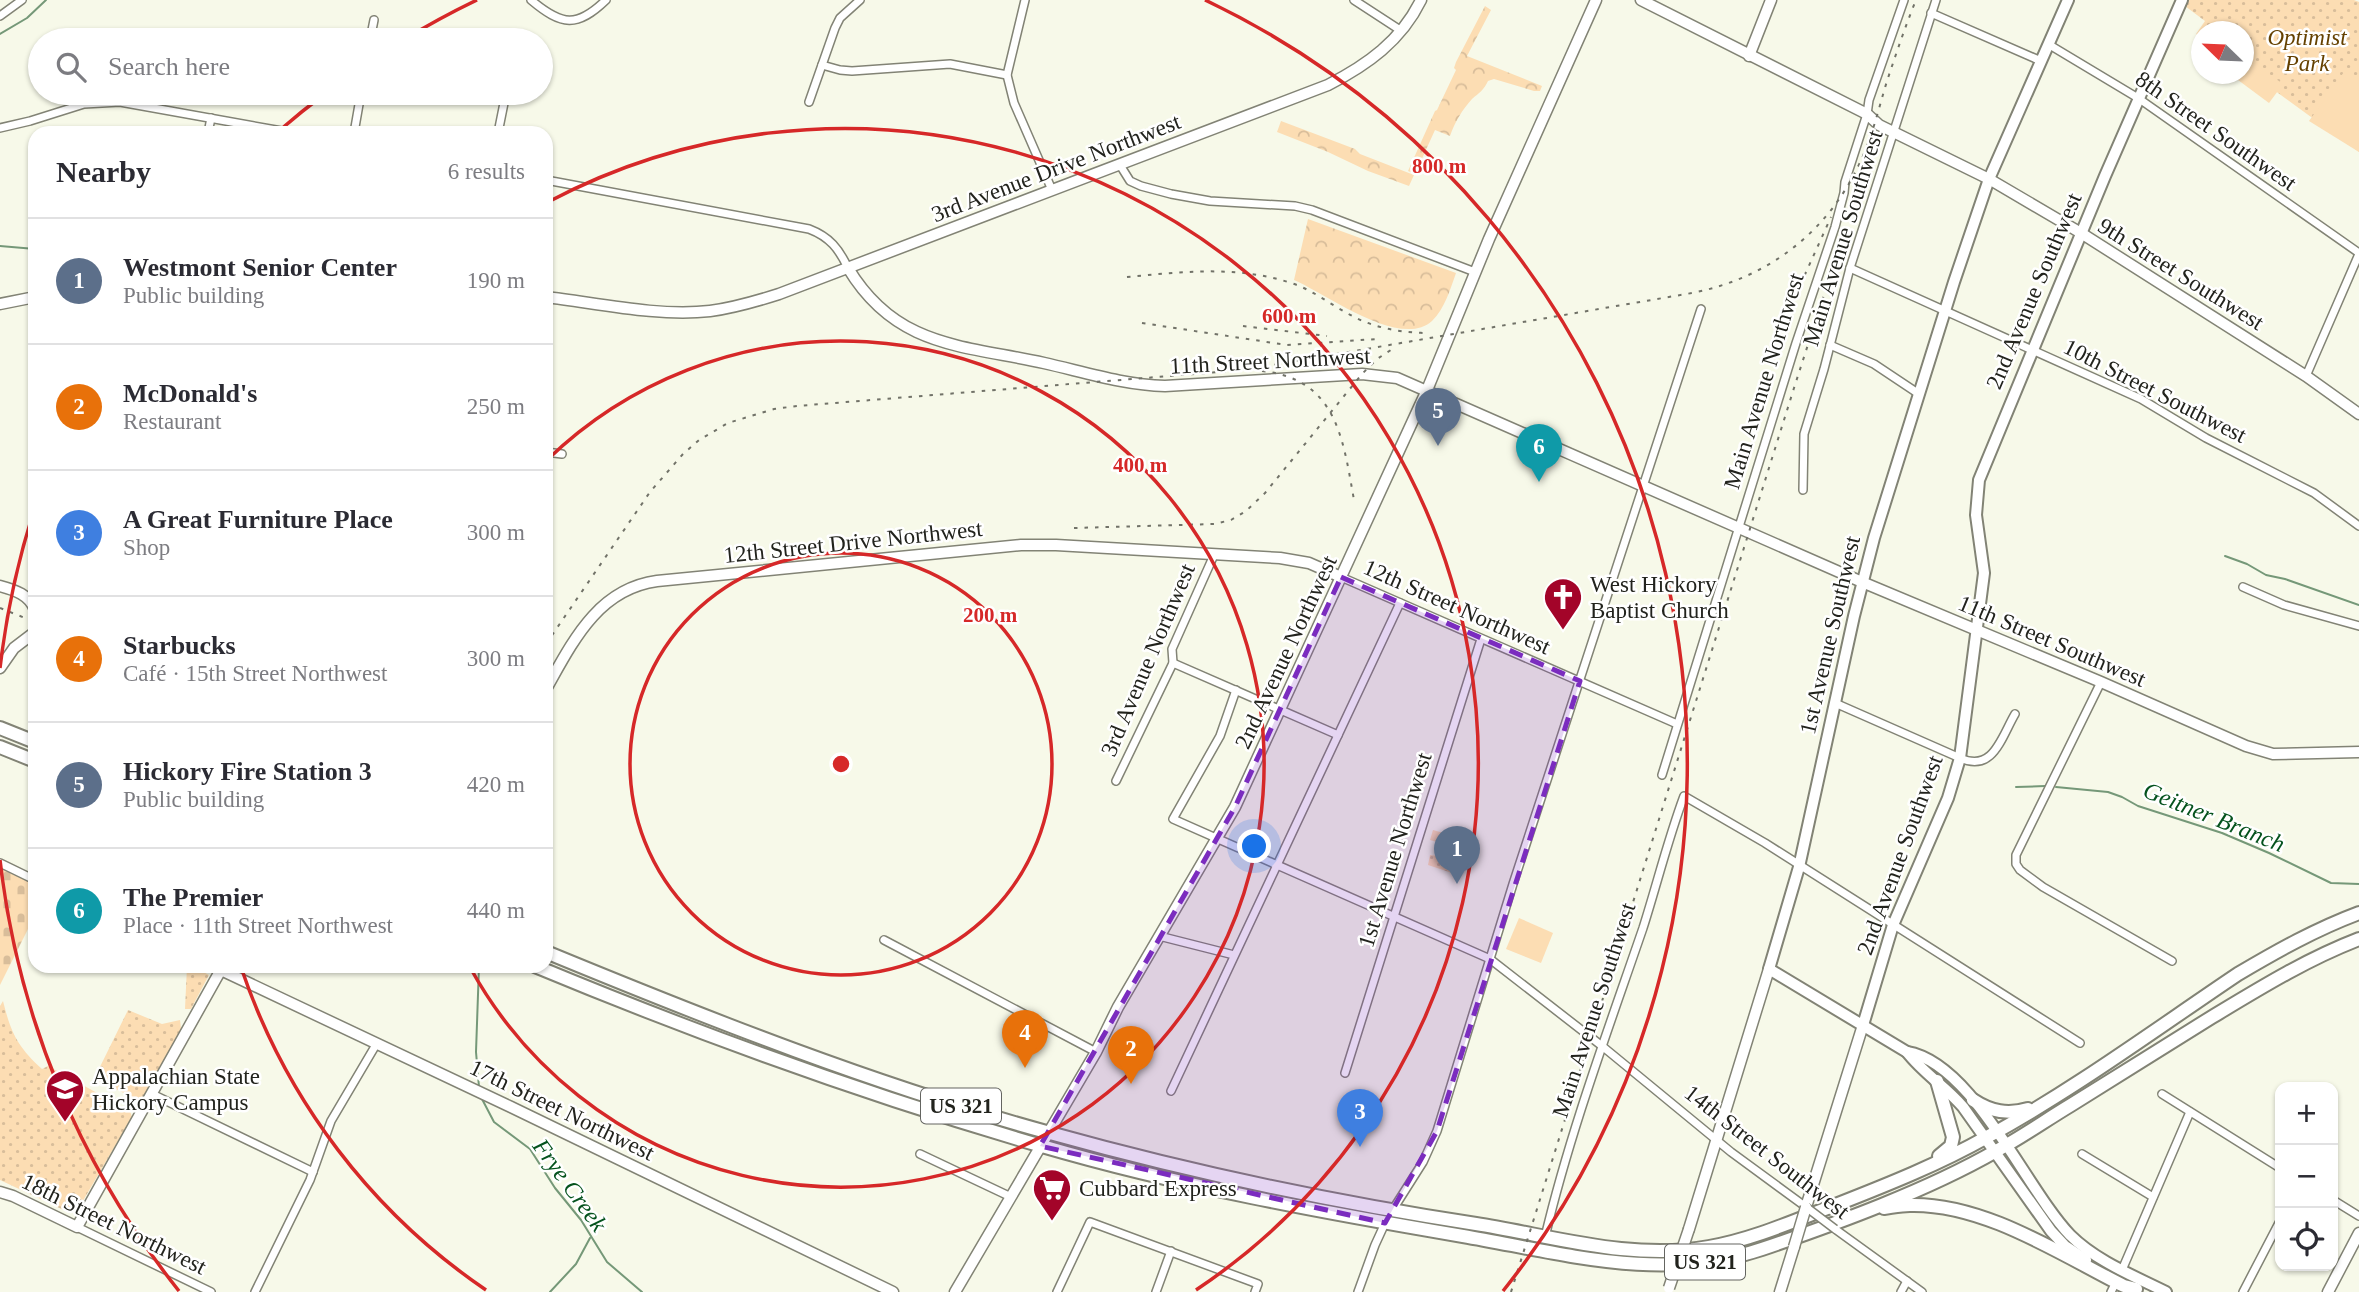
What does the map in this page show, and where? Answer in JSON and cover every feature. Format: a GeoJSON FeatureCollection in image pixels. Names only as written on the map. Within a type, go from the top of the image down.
{"type":"FeatureCollection","features":[{"type":"Feature","properties":{"kind":"highway"},"geometry":{"type":"LineString","coordinates":[[0,728],[28,739]]}},
{"type":"Feature","properties":{"kind":"highway"},"geometry":{"type":"LineString","coordinates":[[0,747],[28,758]]}},
{"type":"Feature","properties":{"kind":"highway","name":"US 321"},"geometry":{"type":"LineString","coordinates":[[552,973],[654,1015],[821,1077],[1040,1146],[1205,1186],[1388,1217],[1507,1229],[1545,1238],[1628,1250],[1667,1251],[1704,1248],[1766,1232],[1912,1175],[1985,1139],[2045,1104],[2238,974],[2307,935],[2359,913]]}},
{"type":"Feature","properties":{"kind":"highway","name":"US 321"},"geometry":{"type":"LineString","coordinates":[[553,955],[780,1044],[938,1099],[1048,1133],[1503,1243],[1625,1265],[1664,1266],[1739,1256],[1928,1184],[2000,1149],[2248,995],[2301,965],[2359,939]]}},
{"type":"Feature","properties":{"kind":"highway"},"geometry":{"type":"LineString","coordinates":[[2301,965],[2311,965],[2359,945]]}},
{"type":"Feature","properties":{"kind":"highway"},"geometry":{"type":"LineString","coordinates":[[1912,1175],[1951,1146],[1952,1127],[1937,1081]]}},
{"type":"Feature","properties":{"kind":"highway"},"geometry":{"type":"LineString","coordinates":[[1973,1100],[1987,1109],[2004,1112],[2022,1111],[2045,1104]]}},
{"type":"Feature","properties":{"kind":"highway"},"geometry":{"type":"LineString","coordinates":[[1862,1211],[1910,1205],[1956,1210],[2014,1231],[2140,1290]]}},
{"type":"Feature","properties":{"kind":"main road","name":"1st Avenue Southwest"},"geometry":{"type":"LineString","coordinates":[[1769,969],[1799,867],[1862,582],[1919,394],[1989,179],[2068,0]]}},
{"type":"Feature","properties":{"kind":"main road","name":"2nd Avenue Southwest"},"geometry":{"type":"LineString","coordinates":[[1863,1026],[1893,925],[1948,798],[1960,758],[1984,573],[1976,515],[1978,485],[2031,350],[2182,0]]}},
{"type":"Feature","properties":{"kind":"main road"},"geometry":{"type":"LineString","coordinates":[[1769,969],[1907,1052],[1918,1054],[1961,1087],[1997,1132],[2000,1149],[2042,1219],[2065,1246],[2140,1290]]}},
{"type":"Feature","properties":{"kind":"main road"},"geometry":{"type":"LineString","coordinates":[[1907,1052],[1914,1062],[1964,1107],[1985,1139],[2000,1149],[2068,1233],[2117,1281],[2166,1292]]}},
{"type":"Feature","properties":{"kind":"street"},"geometry":{"type":"LineString","coordinates":[[0,16],[22,0]]}},
{"type":"Feature","properties":{"kind":"street"},"geometry":{"type":"LineString","coordinates":[[531,0],[564,20],[576,21],[587,17],[606,0]]}},
{"type":"Feature","properties":{"kind":"street"},"geometry":{"type":"LineString","coordinates":[[809,102],[840,18],[860,0]]}},
{"type":"Feature","properties":{"kind":"street"},"geometry":{"type":"LineString","coordinates":[[1026,0],[1007,75],[1014,103],[1052,190]]}},
{"type":"Feature","properties":{"kind":"street"},"geometry":{"type":"LineString","coordinates":[[1354,0],[1400,30],[1421,0]]}},
{"type":"Feature","properties":{"kind":"street","name":"2nd Avenue Northwest"},"geometry":{"type":"LineString","coordinates":[[955,1292],[1217,839],[1281,709],[1427,390],[1475,272],[1596,0]]}},
{"type":"Feature","properties":{"kind":"street","name":"9th Street Southwest"},"geometry":{"type":"LineString","coordinates":[[1642,0],[1867,114],[1894,133],[1989,179],[2081,233],[2306,376],[2359,414]]}},
{"type":"Feature","properties":{"kind":"street"},"geometry":{"type":"LineString","coordinates":[[1749,56],[1771,0]]}},
{"type":"Feature","properties":{"kind":"street","name":"Main Avenue Northwest"},"geometry":{"type":"LineString","coordinates":[[1662,775],[1835,227],[1844,193],[1844,182],[1867,114],[1869,100],[1904,0]]}},
{"type":"Feature","properties":{"kind":"street","name":"Main Avenue Southwest"},"geometry":{"type":"LineString","coordinates":[[1803,490],[1804,434],[1850,268],[1936,0]]}},
{"type":"Feature","properties":{"kind":"street"},"geometry":{"type":"LineString","coordinates":[[1728,44],[1746,42],[1766,13]]}},
{"type":"Feature","properties":{"kind":"street"},"geometry":{"type":"LineString","coordinates":[[1931,13],[2041,61]]}},
{"type":"Feature","properties":{"kind":"street"},"geometry":{"type":"LineString","coordinates":[[372,28],[374,20]]}},
{"type":"Feature","properties":{"kind":"street","name":"3rd Avenue Drive Northwest"},"geometry":{"type":"LineString","coordinates":[[553,298],[666,311],[708,311],[758,301],[1328,85],[1371,61],[1400,30]]}},
{"type":"Feature","properties":{"kind":"street","name":"8th Street Southwest"},"geometry":{"type":"LineString","coordinates":[[2048,44],[2138,98],[2359,253]]}},
{"type":"Feature","properties":{"kind":"street"},"geometry":{"type":"LineString","coordinates":[[822,65],[852,71],[950,64],[1007,75]]}},
{"type":"Feature","properties":{"kind":"street"},"geometry":{"type":"LineString","coordinates":[[0,128],[80,105]]}},
{"type":"Feature","properties":{"kind":"street"},"geometry":{"type":"LineString","coordinates":[[143,105],[255,126]]}},
{"type":"Feature","properties":{"kind":"street"},"geometry":{"type":"LineString","coordinates":[[355,126],[359,105]]}},
{"type":"Feature","properties":{"kind":"street"},"geometry":{"type":"LineString","coordinates":[[499,126],[504,105]]}},
{"type":"Feature","properties":{"kind":"street"},"geometry":{"type":"LineString","coordinates":[[209,126],[211,118]]}},
{"type":"Feature","properties":{"kind":"street"},"geometry":{"type":"LineString","coordinates":[[1120,164],[1130,181],[1141,186],[1192,198],[1312,209],[1475,272]]}},
{"type":"Feature","properties":{"kind":"street"},"geometry":{"type":"LineString","coordinates":[[553,181],[809,229],[826,237],[838,248],[848,268]]}},
{"type":"Feature","properties":{"kind":"street"},"geometry":{"type":"LineString","coordinates":[[2306,376],[2359,253]]}},
{"type":"Feature","properties":{"kind":"street","name":"11th Street Northwest"},"geometry":{"type":"LineString","coordinates":[[848,268],[864,291],[889,315],[903,325],[937,341],[1133,384],[1165,386],[1362,374],[1397,378],[1739,526]]}},
{"type":"Feature","properties":{"kind":"street","name":"10th Street Southwest"},"geometry":{"type":"LineString","coordinates":[[1850,268],[2141,399],[2206,438],[2314,493],[2359,526]]}},
{"type":"Feature","properties":{"kind":"street"},"geometry":{"type":"LineString","coordinates":[[0,304],[28,298]]}},
{"type":"Feature","properties":{"kind":"street"},"geometry":{"type":"LineString","coordinates":[[1358,1292],[1388,1217],[1434,1142],[1642,484],[1701,309]]}},
{"type":"Feature","properties":{"kind":"street"},"geometry":{"type":"LineString","coordinates":[[1830,345],[1874,364],[1919,394]]}},
{"type":"Feature","properties":{"kind":"street"},"geometry":{"type":"LineString","coordinates":[[553,453],[562,454]]}},
{"type":"Feature","properties":{"kind":"street","name":"11th Street Southwest"},"geometry":{"type":"LineString","coordinates":[[1739,526],[1862,582],[2261,751],[2273,754],[2359,752]]}},
{"type":"Feature","properties":{"kind":"street","name":"12th Street Drive Northwest"},"geometry":{"type":"LineString","coordinates":[[553,678],[598,610],[612,596],[641,583],[1021,545],[1214,555]]}},
{"type":"Feature","properties":{"kind":"street","name":"12th Street Northwest"},"geometry":{"type":"LineString","coordinates":[[1214,555],[1292,559],[1309,563],[1677,724]]}},
{"type":"Feature","properties":{"kind":"street","name":"3rd Avenue Northwest"},"geometry":{"type":"LineString","coordinates":[[1116,781],[1173,663],[1171,649],[1214,555]]}},
{"type":"Feature","properties":{"kind":"street"},"geometry":{"type":"LineString","coordinates":[[0,586],[28,599]]}},
{"type":"Feature","properties":{"kind":"street"},"geometry":{"type":"LineString","coordinates":[[2243,587],[2284,606],[2359,626]]}},
{"type":"Feature","properties":{"kind":"street"},"geometry":{"type":"LineString","coordinates":[[1171,1091],[1400,603]]}},
{"type":"Feature","properties":{"kind":"street"},"geometry":{"type":"LineString","coordinates":[[0,667],[15,648],[28,638]]}},
{"type":"Feature","properties":{"kind":"street","name":"1st Avenue Northwest"},"geometry":{"type":"LineString","coordinates":[[1345,1073],[1481,639]]}},
{"type":"Feature","properties":{"kind":"street"},"geometry":{"type":"LineString","coordinates":[[1173,663],[1338,735]]}},
{"type":"Feature","properties":{"kind":"street"},"geometry":{"type":"LineString","coordinates":[[2101,682],[2016,855],[2016,864],[2043,887],[2172,961]]}},
{"type":"Feature","properties":{"kind":"street","name":"14th Street Southwest"},"geometry":{"type":"LineString","coordinates":[[1236,690],[1220,736],[1174,820],[1490,959],[1717,1139],[1922,1292]]}},
{"type":"Feature","properties":{"kind":"street"},"geometry":{"type":"LineString","coordinates":[[1835,703],[1976,763],[1987,759],[1996,748],[2015,714]]}},
{"type":"Feature","properties":{"kind":"street","name":"Main Avenue Southwest"},"geometry":{"type":"LineString","coordinates":[[1545,1238],[1561,1173],[1684,796],[1765,843],[1799,867]]}},
{"type":"Feature","properties":{"kind":"street"},"geometry":{"type":"LineString","coordinates":[[0,863],[28,877]]}},
{"type":"Feature","properties":{"kind":"street"},"geometry":{"type":"LineString","coordinates":[[1799,867],[2080,1043]]}},
{"type":"Feature","properties":{"kind":"street"},"geometry":{"type":"LineString","coordinates":[[1159,936],[1234,955]]}},
{"type":"Feature","properties":{"kind":"street"},"geometry":{"type":"LineString","coordinates":[[884,940],[1096,1052]]}},
{"type":"Feature","properties":{"kind":"street","name":"1st Avenue Southwest"},"geometry":{"type":"LineString","coordinates":[[1669,1290],[1769,969]]}},
{"type":"Feature","properties":{"kind":"street"},"geometry":{"type":"LineString","coordinates":[[77,1227],[216,973]]}},
{"type":"Feature","properties":{"kind":"street","name":"17th Street Northwest"},"geometry":{"type":"LineString","coordinates":[[231,973],[893,1292]]}},
{"type":"Feature","properties":{"kind":"street","name":"2nd Avenue Southwest"},"geometry":{"type":"LineString","coordinates":[[1780,1292],[1863,1026]]}},
{"type":"Feature","properties":{"kind":"street"},"geometry":{"type":"LineString","coordinates":[[255,1292],[313,1172],[331,1121],[377,1043]]}},
{"type":"Feature","properties":{"kind":"street"},"geometry":{"type":"LineString","coordinates":[[152,1094],[313,1172]]}},
{"type":"Feature","properties":{"kind":"street"},"geometry":{"type":"LineString","coordinates":[[2162,1094],[2275,1165]]}},
{"type":"Feature","properties":{"kind":"street"},"geometry":{"type":"LineString","coordinates":[[2117,1281],[2190,1112]]}},
{"type":"Feature","properties":{"kind":"street"},"geometry":{"type":"LineString","coordinates":[[920,1154],[1011,1197]]}},
{"type":"Feature","properties":{"kind":"street"},"geometry":{"type":"LineString","coordinates":[[2082,1154],[2153,1197]]}},
{"type":"Feature","properties":{"kind":"street","name":"18th Street Northwest"},"geometry":{"type":"LineString","coordinates":[[0,1192],[211,1292]]}},
{"type":"Feature","properties":{"kind":"street"},"geometry":{"type":"LineString","coordinates":[[2338,1203],[2359,1216]]}},
{"type":"Feature","properties":{"kind":"street"},"geometry":{"type":"LineString","coordinates":[[1057,1292],[1090,1223],[1171,1251],[1257,1288]]}},
{"type":"Feature","properties":{"kind":"street"},"geometry":{"type":"LineString","coordinates":[[2243,1292],[2275,1231]]}},
{"type":"Feature","properties":{"kind":"street"},"geometry":{"type":"LineString","coordinates":[[2328,1292],[2359,1233]]}},
{"type":"Feature","properties":{"kind":"street"},"geometry":{"type":"LineString","coordinates":[[1156,1292],[1171,1251]]}},
{"type":"Feature","properties":{"kind":"street"},"geometry":{"type":"LineString","coordinates":[[1901,1292],[1907,1281]]}},
{"type":"Feature","properties":{"kind":"highlighted area"},"geometry":{"type":"Polygon","coordinates":[[[1341,577],[1580,681],[1437,1131],[1385,1223],[1040,1146],[1235,807],[1341,577]]]}},
{"type":"Feature","properties":{"kind":"green space","name":"Optimist Park"},"geometry":{"type":"Polygon","coordinates":[[[2188,0],[2359,2],[2359,152],[2254,75],[2254,21],[2205,21],[2185,6],[2188,0]]]}},
{"type":"Feature","properties":{"kind":"green space"},"geometry":{"type":"Polygon","coordinates":[[[1485,6],[1491,10],[1467,56],[1542,86],[1540,91],[1494,79],[1488,81],[1462,112],[1450,136],[1435,130],[1415,174],[1408,171],[1456,70],[1456,62],[1485,6]]]}},
{"type":"Feature","properties":{"kind":"green space"},"geometry":{"type":"Polygon","coordinates":[[[2254,63],[2283,84],[2269,103],[2243,84],[2254,84],[2254,63]]]}},
{"type":"Feature","properties":{"kind":"green space"},"geometry":{"type":"Polygon","coordinates":[[[2344,72],[2359,84],[2359,152],[2309,121],[2344,72]]]}},
{"type":"Feature","properties":{"kind":"green space"},"geometry":{"type":"Polygon","coordinates":[[[1281,121],[1414,175],[1409,186],[1277,132],[1281,121]]]}},
{"type":"Feature","properties":{"kind":"green space"},"geometry":{"type":"Polygon","coordinates":[[[1308,219],[1456,273],[1437,316],[1418,328],[1401,329],[1363,316],[1294,280],[1308,219]]]}},
{"type":"Feature","properties":{"kind":"green space"},"geometry":{"type":"Polygon","coordinates":[[[1433,830],[1454,836],[1451,846],[1430,840],[1433,830]]]}},
{"type":"Feature","properties":{"kind":"green space"},"geometry":{"type":"Polygon","coordinates":[[[1430,855],[1459,859],[1455,874],[1428,865],[1430,855]]]}},
{"type":"Feature","properties":{"kind":"green space"},"geometry":{"type":"Polygon","coordinates":[[[0,868],[28,882],[28,929],[0,985],[0,868]]]}},
{"type":"Feature","properties":{"kind":"green space"},"geometry":{"type":"Polygon","coordinates":[[[1519,918],[1553,933],[1541,963],[1506,949],[1519,918]]]}},
{"type":"Feature","properties":{"kind":"green space"},"geometry":{"type":"Polygon","coordinates":[[[187,973],[209,975],[191,1009],[185,1009],[187,973]]]}},
{"type":"Feature","properties":{"kind":"green space"},"geometry":{"type":"Polygon","coordinates":[[[3,1001],[16,1038],[42,1069],[48,1066],[130,1111],[132,1117],[77,1211],[70,1213],[0,1180],[0,1006],[3,1001]]]}},
{"type":"Feature","properties":{"kind":"green space"},"geometry":{"type":"Polygon","coordinates":[[[128,1010],[162,1024],[180,1020],[181,1029],[141,1101],[94,1079],[128,1010]]]}},
{"type":"Feature","properties":{"kind":"waterway"},"geometry":{"type":"LineString","coordinates":[[0,34],[27,18],[46,0]]}},
{"type":"Feature","properties":{"kind":"waterway","name":"Frye Creek"},"geometry":{"type":"LineString","coordinates":[[0,246],[28,248]]}},
{"type":"Feature","properties":{"kind":"waterway"},"geometry":{"type":"LineString","coordinates":[[2225,556],[2266,575],[2359,605]]}},
{"type":"Feature","properties":{"kind":"waterway","name":"Geitner Branch"},"geometry":{"type":"LineString","coordinates":[[2016,787],[2045,786]]}},
{"type":"Feature","properties":{"kind":"waterway","name":"Geitner Branch"},"geometry":{"type":"LineString","coordinates":[[2056,787],[2108,792],[2138,806],[2222,833],[2331,883],[2359,884]]}},
{"type":"Feature","properties":{"kind":"waterway","name":"Frye Creek"},"geometry":{"type":"LineString","coordinates":[[479,973],[476,1052],[479,1087]]}},
{"type":"Feature","properties":{"kind":"waterway","name":"Frye Creek"},"geometry":{"type":"LineString","coordinates":[[482,1099],[494,1122],[530,1149],[555,1188],[581,1220],[607,1262],[642,1292]]}},
{"type":"Feature","properties":{"kind":"waterway"},"geometry":{"type":"LineString","coordinates":[[550,1292],[576,1264],[590,1238]]}},
{"type":"Feature","properties":{"kind":"railway"},"geometry":{"type":"LineString","coordinates":[[553,634],[650,492],[683,454],[699,440],[728,423],[774,409],[1244,370],[1692,293],[1747,276],[1794,247],[1814,229],[1833,208],[1849,184],[1869,140],[1916,0]]}},
{"type":"Feature","properties":{"kind":"railway"},"geometry":{"type":"LineString","coordinates":[[1511,1292],[1863,174]]}},
{"type":"Feature","properties":{"kind":"railway"},"geometry":{"type":"LineString","coordinates":[[1783,323],[1831,217]]}},
{"type":"Feature","properties":{"kind":"railway"},"geometry":{"type":"LineString","coordinates":[[1127,277],[1209,271],[1270,277],[1306,289],[1365,322],[1394,330],[1424,333]]}},
{"type":"Feature","properties":{"kind":"railway"},"geometry":{"type":"LineString","coordinates":[[1142,323],[1287,345],[1377,339]]}},
{"type":"Feature","properties":{"kind":"railway"},"geometry":{"type":"LineString","coordinates":[[1243,326],[1327,336]]}},
{"type":"Feature","properties":{"kind":"railway"},"geometry":{"type":"LineString","coordinates":[[1074,528],[1214,524],[1231,520],[1246,511],[1265,493],[1362,374],[1377,359],[1394,348]]}},
{"type":"Feature","properties":{"kind":"railway"},"geometry":{"type":"LineString","coordinates":[[1262,371],[1287,376],[1306,386],[1321,399],[1340,434],[1354,500]]}},
{"type":"Feature","properties":{"kind":"railway"},"geometry":{"type":"LineString","coordinates":[[0,608],[28,619]]}},
{"type":"Feature","properties":{"kind":"place","name":"Hickory Fire Station 3"},"geometry":{"type":"Point","coordinates":[1438,446]}},
{"type":"Feature","properties":{"kind":"place","name":"The Premier"},"geometry":{"type":"Point","coordinates":[1539,482]}},
{"type":"Feature","properties":{"kind":"place","name":"West Hickory Baptist Church"},"geometry":{"type":"Point","coordinates":[1563,631]}},
{"type":"Feature","properties":{"kind":"place","name":"Westmont Senior Center"},"geometry":{"type":"Point","coordinates":[1457,884]}},
{"type":"Feature","properties":{"kind":"place","name":"Starbucks"},"geometry":{"type":"Point","coordinates":[1025,1068]}},
{"type":"Feature","properties":{"kind":"place","name":"McDonald's"},"geometry":{"type":"Point","coordinates":[1131,1084]}},
{"type":"Feature","properties":{"kind":"place","name":"Appalachian State Hickory Campus"},"geometry":{"type":"Point","coordinates":[65,1123]}},
{"type":"Feature","properties":{"kind":"place","name":"A Great Furniture Place"},"geometry":{"type":"Point","coordinates":[1360,1147]}},
{"type":"Feature","properties":{"kind":"place","name":"Cubbard Express"},"geometry":{"type":"Point","coordinates":[1052,1222]}}]}
